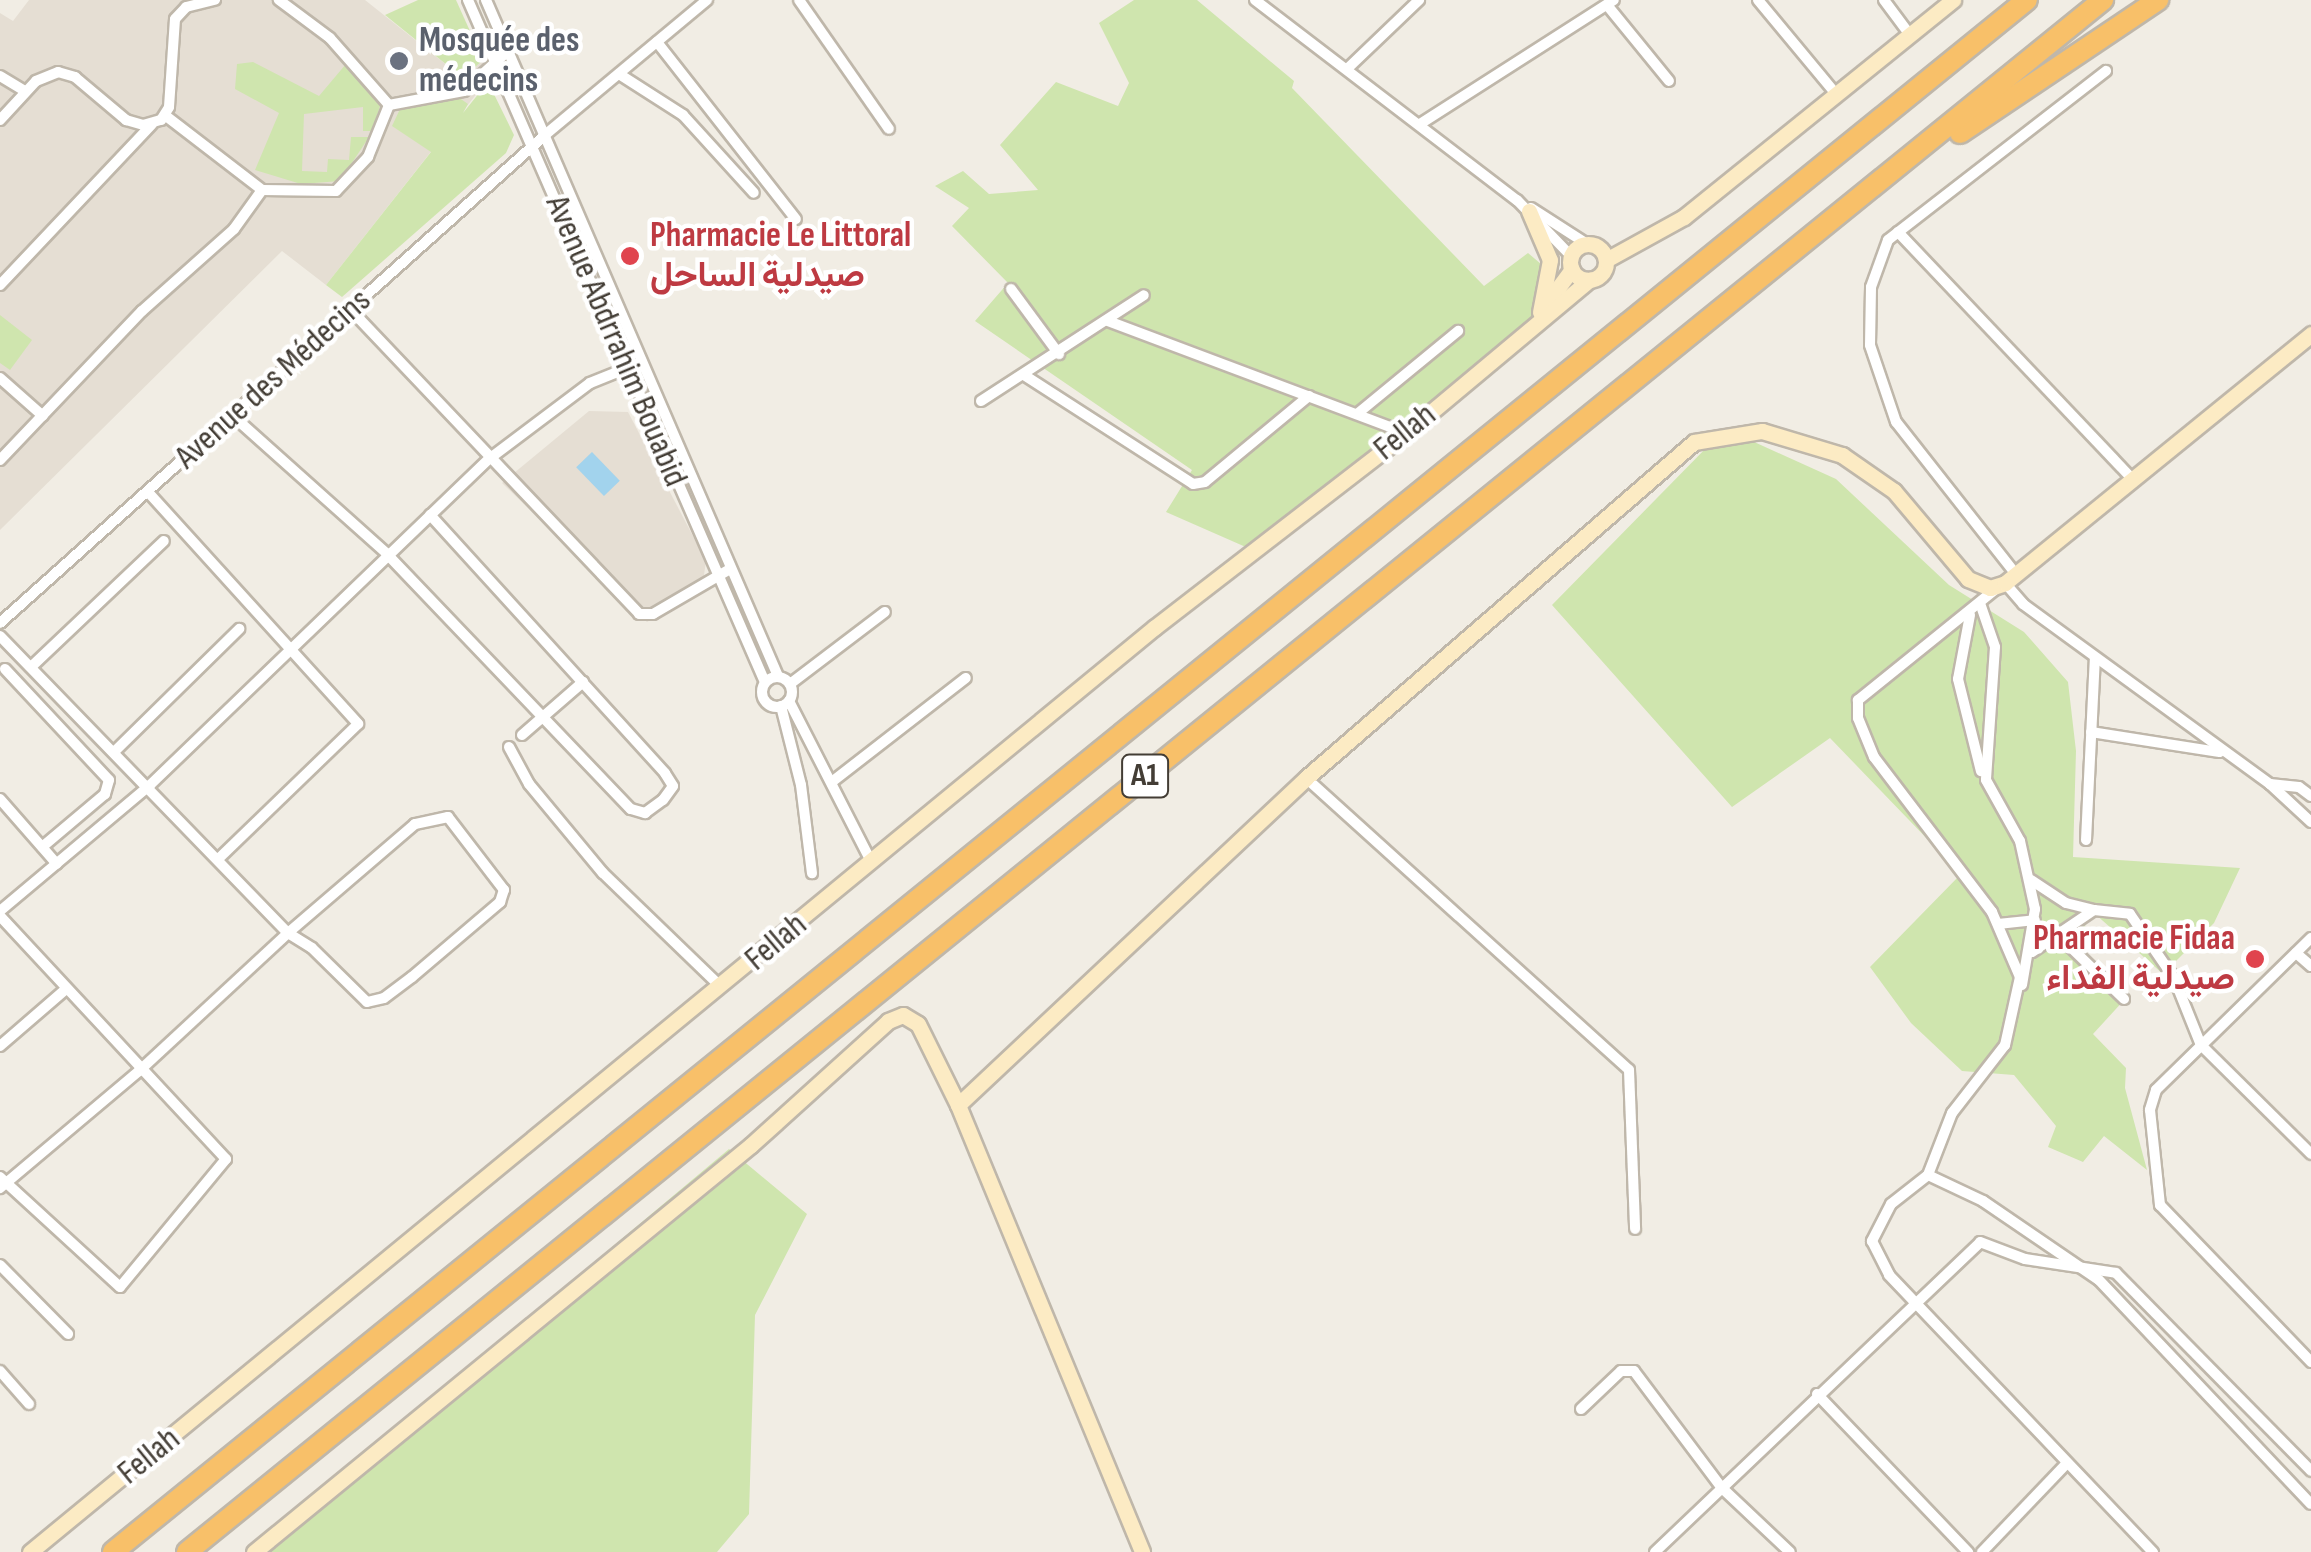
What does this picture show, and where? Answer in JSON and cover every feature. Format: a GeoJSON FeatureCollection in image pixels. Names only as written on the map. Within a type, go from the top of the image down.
{"type":"FeatureCollection","features":[{"type":"Feature","properties":{"kind":"highway","name":"A1"},"geometry":{"type":"LineString","coordinates":[[113,1552],[2028,0]]}},
{"type":"Feature","properties":{"kind":"highway","name":"A1"},"geometry":{"type":"LineString","coordinates":[[188,1552],[2103,0]]}},
{"type":"Feature","properties":{"kind":"highway"},"geometry":{"type":"LineString","coordinates":[[1815,235],[2158,0]]}},
{"type":"Feature","properties":{"kind":"street"},"geometry":{"type":"LineString","coordinates":[[176,0],[182,11]]}},
{"type":"Feature","properties":{"kind":"street"},"geometry":{"type":"LineString","coordinates":[[166,116],[174,28],[182,11],[215,0]]}},
{"type":"Feature","properties":{"kind":"street"},"geometry":{"type":"LineString","coordinates":[[279,0],[330,38],[389,105]]}},
{"type":"Feature","properties":{"kind":"street","name":"Avenue Abdrrahim Bouabid"},"geometry":{"type":"LineString","coordinates":[[468,0],[716,577],[765,682],[764,700],[785,704]]}},
{"type":"Feature","properties":{"kind":"street","name":"Avenue Abdrrahim Bouabid"},"geometry":{"type":"LineString","coordinates":[[486,0],[778,676]]}},
{"type":"Feature","properties":{"kind":"street","name":"Avenue des Médecins"},"geometry":{"type":"LineString","coordinates":[[0,624],[545,135],[707,0]]}},
{"type":"Feature","properties":{"kind":"street"},"geometry":{"type":"LineString","coordinates":[[799,0],[889,129]]}},
{"type":"Feature","properties":{"kind":"street"},"geometry":{"type":"LineString","coordinates":[[1255,0],[1523,206],[1600,248],[1606,260],[1684,217],[1953,0]]}},
{"type":"Feature","properties":{"kind":"street"},"geometry":{"type":"LineString","coordinates":[[1346,68],[1419,0]]}},
{"type":"Feature","properties":{"kind":"street"},"geometry":{"type":"LineString","coordinates":[[1758,0],[1836,94]]}},
{"type":"Feature","properties":{"kind":"street"},"geometry":{"type":"LineString","coordinates":[[1884,0],[1910,35]]}},
{"type":"Feature","properties":{"kind":"street"},"geometry":{"type":"LineString","coordinates":[[1420,124],[1610,3],[1669,82]]}},
{"type":"Feature","properties":{"kind":"street"},"geometry":{"type":"LineString","coordinates":[[657,42],[796,219]]}},
{"type":"Feature","properties":{"kind":"street"},"geometry":{"type":"LineString","coordinates":[[389,105],[464,91],[508,51]]}},
{"type":"Feature","properties":{"kind":"street"},"geometry":{"type":"LineString","coordinates":[[2106,71],[1898,232],[1882,251],[1868,303],[1879,380],[1904,434],[2006,581],[2095,658],[2270,784],[2311,822]]}},
{"type":"Feature","properties":{"kind":"street"},"geometry":{"type":"LineString","coordinates":[[0,120],[24,91],[43,76],[67,73],[126,120],[152,124]]}},
{"type":"Feature","properties":{"kind":"street"},"geometry":{"type":"LineString","coordinates":[[619,74],[683,114],[754,193]]}},
{"type":"Feature","properties":{"kind":"street"},"geometry":{"type":"LineString","coordinates":[[0,76],[24,91]]}},
{"type":"Feature","properties":{"kind":"street"},"geometry":{"type":"LineString","coordinates":[[166,116],[262,190],[342,189],[368,157],[389,105]]}},
{"type":"Feature","properties":{"kind":"street"},"geometry":{"type":"LineString","coordinates":[[0,285],[152,124],[166,116]]}},
{"type":"Feature","properties":{"kind":"street"},"geometry":{"type":"LineString","coordinates":[[0,460],[129,324],[234,229],[262,190]]}},
{"type":"Feature","properties":{"kind":"street"},"geometry":{"type":"LineString","coordinates":[[1523,206],[1590,280]]}},
{"type":"Feature","properties":{"kind":"street"},"geometry":{"type":"LineString","coordinates":[[1523,206],[1550,260],[1540,312]]}},
{"type":"Feature","properties":{"kind":"street"},"geometry":{"type":"LineString","coordinates":[[1898,232],[2133,480]]}},
{"type":"Feature","properties":{"kind":"street","name":"Fellah"},"geometry":{"type":"LineString","coordinates":[[1523,334],[1587,244]]}},
{"type":"Feature","properties":{"kind":"street","name":"Fellah"},"geometry":{"type":"LineString","coordinates":[[30,1552],[722,988],[1156,627],[1406,433],[1523,334],[1602,274],[1606,260]]}},
{"type":"Feature","properties":{"kind":"street"},"geometry":{"type":"LineString","coordinates":[[1011,289],[1059,354]]}},
{"type":"Feature","properties":{"kind":"street"},"geometry":{"type":"LineString","coordinates":[[981,401],[1059,354],[1144,294]]}},
{"type":"Feature","properties":{"kind":"street"},"geometry":{"type":"LineString","coordinates":[[350,310],[640,614],[652,614],[730,569]]}},
{"type":"Feature","properties":{"kind":"street"},"geometry":{"type":"LineString","coordinates":[[1108,321],[1406,433]]}},
{"type":"Feature","properties":{"kind":"street"},"geometry":{"type":"LineString","coordinates":[[1358,414],[1458,331]]}},
{"type":"Feature","properties":{"kind":"street"},"geometry":{"type":"LineString","coordinates":[[2020,992],[2016,960],[1998,924],[1874,756],[1858,718],[1858,700],[1970,615],[2006,581],[2311,334]]}},
{"type":"Feature","properties":{"kind":"street"},"geometry":{"type":"LineString","coordinates":[[0,636],[150,785],[288,934],[374,1002],[500,902],[504,884],[458,825],[448,817],[427,818],[288,934],[139,1071],[2,1182],[110,1282],[125,1284],[226,1159],[139,1071],[0,914],[150,785],[386,553],[489,459],[590,383],[642,362]]}},
{"type":"Feature","properties":{"kind":"street"},"geometry":{"type":"LineString","coordinates":[[1024,375],[1193,484],[1205,482],[1309,396]]}},
{"type":"Feature","properties":{"kind":"street"},"geometry":{"type":"LineString","coordinates":[[0,378],[43,416]]}},
{"type":"Feature","properties":{"kind":"street"},"geometry":{"type":"LineString","coordinates":[[232,416],[386,553],[635,812],[664,800],[673,789],[669,778],[430,514]]}},
{"type":"Feature","properties":{"kind":"street"},"geometry":{"type":"LineString","coordinates":[[958,1105],[1306,778],[1674,456],[1706,437],[1762,430],[1842,454],[1894,492],[1968,579],[2006,581]]}},
{"type":"Feature","properties":{"kind":"street"},"geometry":{"type":"LineString","coordinates":[[664,450],[680,442]]}},
{"type":"Feature","properties":{"kind":"street"},"geometry":{"type":"LineString","coordinates":[[148,492],[354,716],[358,728],[218,858]]}},
{"type":"Feature","properties":{"kind":"street"},"geometry":{"type":"LineString","coordinates":[[31,667],[164,541]]}},
{"type":"Feature","properties":{"kind":"street"},"geometry":{"type":"LineString","coordinates":[[1981,606],[1995,646],[1986,780]]}},
{"type":"Feature","properties":{"kind":"street"},"geometry":{"type":"LineString","coordinates":[[812,873],[785,704],[790,684],[884,612]]}},
{"type":"Feature","properties":{"kind":"street"},"geometry":{"type":"LineString","coordinates":[[1970,615],[1958,678],[1963,717],[1986,780],[2020,841],[2035,920],[2032,952],[2004,1045],[1952,1113],[1928,1175],[1891,1204],[1872,1242],[1914,1302],[2153,1552]]}},
{"type":"Feature","properties":{"kind":"street"},"geometry":{"type":"LineString","coordinates":[[116,750],[240,629]]}},
{"type":"Feature","properties":{"kind":"street"},"geometry":{"type":"LineString","coordinates":[[2086,840],[2095,658]]}},
{"type":"Feature","properties":{"kind":"street"},"geometry":{"type":"LineString","coordinates":[[5,669],[109,780],[105,794],[42,847]]}},
{"type":"Feature","properties":{"kind":"street"},"geometry":{"type":"LineString","coordinates":[[765,682],[778,676],[790,684]]}},
{"type":"Feature","properties":{"kind":"street"},"geometry":{"type":"LineString","coordinates":[[832,781],[966,678]]}},
{"type":"Feature","properties":{"kind":"street"},"geometry":{"type":"LineString","coordinates":[[522,735],[583,682]]}},
{"type":"Feature","properties":{"kind":"street"},"geometry":{"type":"LineString","coordinates":[[785,704],[832,781],[872,861]]}},
{"type":"Feature","properties":{"kind":"street"},"geometry":{"type":"LineString","coordinates":[[2091,732],[2223,753]]}},
{"type":"Feature","properties":{"kind":"street"},"geometry":{"type":"LineString","coordinates":[[509,747],[529,784],[603,873],[722,988]]}},
{"type":"Feature","properties":{"kind":"street"},"geometry":{"type":"LineString","coordinates":[[1306,778],[1629,1070],[1635,1228]]}},
{"type":"Feature","properties":{"kind":"street"},"geometry":{"type":"LineString","coordinates":[[2270,784],[2298,787],[2311,796]]}},
{"type":"Feature","properties":{"kind":"street"},"geometry":{"type":"LineString","coordinates":[[0,799],[57,864]]}},
{"type":"Feature","properties":{"kind":"street"},"geometry":{"type":"LineString","coordinates":[[2030,879],[2066,903],[2118,911],[2139,921],[2174,978],[2202,1045],[2311,1154]]}},
{"type":"Feature","properties":{"kind":"street"},"geometry":{"type":"LineString","coordinates":[[2032,952],[2094,910]]}},
{"type":"Feature","properties":{"kind":"street"},"geometry":{"type":"LineString","coordinates":[[1998,924],[2035,920]]}},
{"type":"Feature","properties":{"kind":"street"},"geometry":{"type":"LineString","coordinates":[[2058,935],[2124,998]]}},
{"type":"Feature","properties":{"kind":"street"},"geometry":{"type":"LineString","coordinates":[[2311,938],[2152,1096],[2157,1199],[2311,1362]]}},
{"type":"Feature","properties":{"kind":"street"},"geometry":{"type":"LineString","coordinates":[[2296,953],[2311,966]]}},
{"type":"Feature","properties":{"kind":"street"},"geometry":{"type":"LineString","coordinates":[[0,1046],[66,990]]}},
{"type":"Feature","properties":{"kind":"street"},"geometry":{"type":"LineString","coordinates":[[254,1552],[751,1145],[892,1018],[908,1016],[918,1024],[958,1105],[1142,1552]]}},
{"type":"Feature","properties":{"kind":"street"},"geometry":{"type":"LineString","coordinates":[[1928,1175],[1983,1201],[2080,1264],[2311,1504]]}},
{"type":"Feature","properties":{"kind":"street"},"geometry":{"type":"LineString","coordinates":[[1655,1552],[1980,1242],[2026,1259],[2080,1264],[2123,1278],[2311,1470]]}},
{"type":"Feature","properties":{"kind":"street"},"geometry":{"type":"LineString","coordinates":[[0,1266],[68,1334]]}},
{"type":"Feature","properties":{"kind":"street"},"geometry":{"type":"LineString","coordinates":[[0,1371],[29,1404]]}},
{"type":"Feature","properties":{"kind":"street"},"geometry":{"type":"LineString","coordinates":[[1581,1409],[1621,1371],[1634,1371],[1722,1488],[1790,1552]]}},
{"type":"Feature","properties":{"kind":"street"},"geometry":{"type":"LineString","coordinates":[[1817,1394],[1968,1552]]}},
{"type":"Feature","properties":{"kind":"street"},"geometry":{"type":"LineString","coordinates":[[1982,1552],[2067,1463]]}},
{"type":"Feature","properties":{"kind":"shaded area"},"geometry":{"type":"Polygon","coordinates":[[[29,0],[365,0],[463,78],[483,60],[489,78],[326,285],[282,251],[0,530],[0,13],[13,21],[29,0]]]}},
{"type":"Feature","properties":{"kind":"shaded area"},"geometry":{"type":"Polygon","coordinates":[[[589,411],[628,412],[706,561],[702,589],[647,622],[502,483],[589,411]]]}},
{"type":"Feature","properties":{"kind":"green space"},"geometry":{"type":"Polygon","coordinates":[[[418,0],[456,0],[483,60],[463,78],[385,15],[418,0]]]}},
{"type":"Feature","properties":{"kind":"green space"},"geometry":{"type":"Polygon","coordinates":[[[1134,0],[1197,0],[1294,81],[1292,88],[1484,286],[1528,253],[1574,292],[1248,548],[1166,512],[1192,470],[975,321],[1008,283],[952,226],[969,208],[935,186],[963,171],[989,194],[1038,190],[1000,145],[1056,82],[1118,106],[1129,83],[1099,23],[1134,0]]]}},
{"type":"Feature","properties":{"kind":"green space"},"geometry":{"type":"Polygon","coordinates":[[[253,62],[319,96],[346,64],[381,103],[372,131],[363,131],[363,107],[304,114],[302,171],[327,172],[328,159],[349,160],[351,137],[369,137],[340,181],[301,184],[255,170],[279,113],[235,89],[237,64],[253,62]]]}},
{"type":"Feature","properties":{"kind":"green space"},"geometry":{"type":"Polygon","coordinates":[[[488,82],[514,135],[506,153],[342,297],[326,285],[431,152],[392,126],[401,107],[458,97],[468,104],[463,113],[488,82]]]}},
{"type":"Feature","properties":{"kind":"green space"},"geometry":{"type":"Polygon","coordinates":[[[0,315],[32,340],[10,370],[0,363],[0,315]]]}},
{"type":"Feature","properties":{"kind":"green space"},"geometry":{"type":"Polygon","coordinates":[[[1752,441],[1836,479],[1949,585],[2024,632],[2068,682],[2076,751],[2073,857],[2240,868],[2214,923],[2163,974],[2094,913],[2073,943],[2126,998],[2093,1034],[2126,1068],[2125,1088],[2147,1170],[2104,1136],[2083,1162],[2048,1147],[2056,1126],[2014,1075],[1962,1071],[1911,1023],[1870,967],[1961,874],[1830,738],[1732,807],[1552,605],[1710,444],[1752,441]]]}},
{"type":"Feature","properties":{"kind":"green space"},"geometry":{"type":"Polygon","coordinates":[[[729,1149],[807,1214],[755,1315],[749,1514],[717,1552],[248,1552],[729,1149]]]}},
{"type":"Feature","properties":{"kind":"water"},"geometry":{"type":"Polygon","coordinates":[[[592,452],[620,481],[604,496],[576,467],[592,452]]]}},
{"type":"Feature","properties":{"kind":"place","name":"Mosquée des médecins"},"geometry":{"type":"Point","coordinates":[399,61]}},
{"type":"Feature","properties":{"kind":"place","name":"Pharmacie Le Littoral صيدلية الساحل"},"geometry":{"type":"Point","coordinates":[630,256]}},
{"type":"Feature","properties":{"kind":"place","name":"Pharmacie Fidaa صيدلية الفداء"},"geometry":{"type":"Point","coordinates":[2255,959]}}]}
